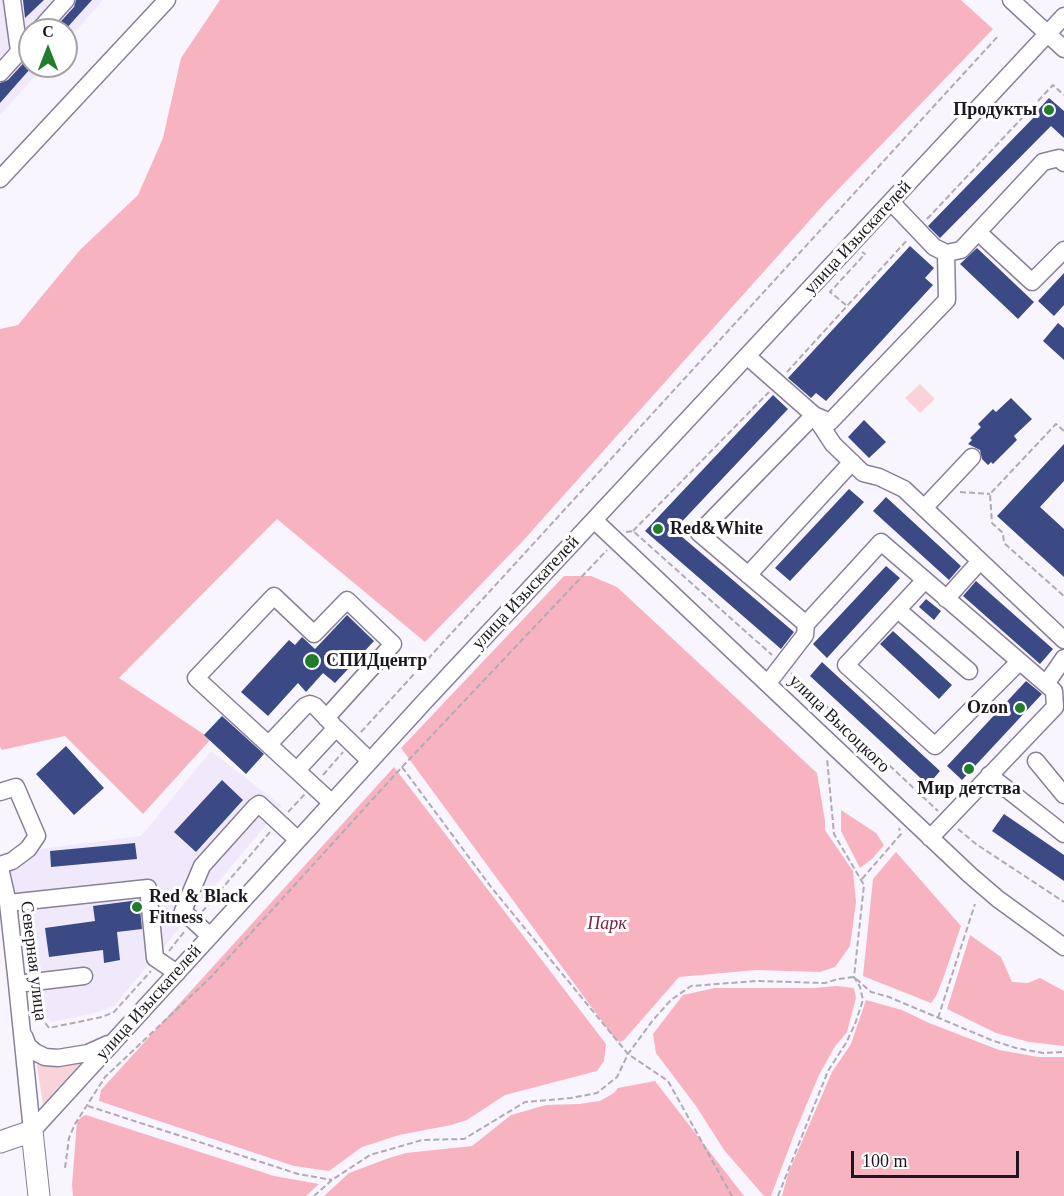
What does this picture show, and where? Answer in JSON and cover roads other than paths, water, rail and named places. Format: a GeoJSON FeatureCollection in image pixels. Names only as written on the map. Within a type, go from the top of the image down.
{"type":"FeatureCollection","features":[{"type":"Feature","properties":{"kind":"main road","name":"улица Изыскателей"},"geometry":{"type":"LineString","coordinates":[[0,1142],[32,1131]]}},
{"type":"Feature","properties":{"kind":"main road"},"geometry":{"type":"LineString","coordinates":[[32,1131],[39,1196]]}},
{"type":"Feature","properties":{"kind":"street"},"geometry":{"type":"LineString","coordinates":[[12,0],[18,21]]}},
{"type":"Feature","properties":{"kind":"street"},"geometry":{"type":"LineString","coordinates":[[51,8],[66,0]]}},
{"type":"Feature","properties":{"kind":"street"},"geometry":{"type":"LineString","coordinates":[[0,179],[167,0]]}},
{"type":"Feature","properties":{"kind":"street"},"geometry":{"type":"LineString","coordinates":[[1011,0],[1064,49]]}},
{"type":"Feature","properties":{"kind":"street","name":"улица Изыскателей"},"geometry":{"type":"LineString","coordinates":[[32,1131],[332,802],[1064,16]]}},
{"type":"Feature","properties":{"kind":"street"},"geometry":{"type":"LineString","coordinates":[[0,73],[18,54]]}},
{"type":"Feature","properties":{"kind":"street"},"geometry":{"type":"LineString","coordinates":[[892,203],[934,247],[946,253],[961,250],[1043,162],[1059,158],[1064,164]]}},
{"type":"Feature","properties":{"kind":"street"},"geometry":{"type":"LineString","coordinates":[[978,232],[1032,282],[1064,250]]}},
{"type":"Feature","properties":{"kind":"street"},"geometry":{"type":"LineString","coordinates":[[814,415],[830,422],[948,300],[946,253]]}},
{"type":"Feature","properties":{"kind":"street"},"geometry":{"type":"LineString","coordinates":[[747,356],[814,415],[833,444],[863,473],[879,477],[904,489],[1064,640]]}},
{"type":"Feature","properties":{"kind":"street"},"geometry":{"type":"LineString","coordinates":[[806,624],[699,533],[814,415]]}},
{"type":"Feature","properties":{"kind":"street"},"geometry":{"type":"LineString","coordinates":[[924,508],[972,457]]}},
{"type":"Feature","properties":{"kind":"street"},"geometry":{"type":"LineString","coordinates":[[748,575],[852,462]]}},
{"type":"Feature","properties":{"kind":"street","name":"улица Высоцкого"},"geometry":{"type":"LineString","coordinates":[[594,520],[930,838],[998,899],[1064,947]]}},
{"type":"Feature","properties":{"kind":"street"},"geometry":{"type":"LineString","coordinates":[[768,683],[805,635],[806,624],[881,542],[1054,691],[1055,707],[930,838]]}},
{"type":"Feature","properties":{"kind":"street"},"geometry":{"type":"LineString","coordinates":[[946,599],[980,561]]}},
{"type":"Feature","properties":{"kind":"street"},"geometry":{"type":"LineString","coordinates":[[925,580],[846,665],[935,746],[1019,662]]}},
{"type":"Feature","properties":{"kind":"street"},"geometry":{"type":"LineString","coordinates":[[297,770],[393,644],[346,600],[314,634],[274,596],[196,678],[332,802]]}},
{"type":"Feature","properties":{"kind":"street"},"geometry":{"type":"LineString","coordinates":[[898,610],[969,671]]}},
{"type":"Feature","properties":{"kind":"street"},"geometry":{"type":"LineString","coordinates":[[1046,684],[1064,658]]}},
{"type":"Feature","properties":{"kind":"street"},"geometry":{"type":"LineString","coordinates":[[269,744],[305,706],[310,704],[315,706],[370,761]]}},
{"type":"Feature","properties":{"kind":"street"},"geometry":{"type":"LineString","coordinates":[[1036,760],[1064,795]]}},
{"type":"Feature","properties":{"kind":"street"},"geometry":{"type":"LineString","coordinates":[[989,775],[1064,834]]}},
{"type":"Feature","properties":{"kind":"street"},"geometry":{"type":"LineString","coordinates":[[0,792],[16,787],[37,836],[28,849],[0,867]]}},
{"type":"Feature","properties":{"kind":"street"},"geometry":{"type":"LineString","coordinates":[[210,936],[183,911],[202,866],[259,804],[298,840]]}},
{"type":"Feature","properties":{"kind":"street","name":"Северная улица"},"geometry":{"type":"LineString","coordinates":[[0,867],[8,903],[32,1131]]}},
{"type":"Feature","properties":{"kind":"street"},"geometry":{"type":"LineString","coordinates":[[8,903],[148,888],[155,958],[177,973]]}},
{"type":"Feature","properties":{"kind":"street"},"geometry":{"type":"LineString","coordinates":[[17,984],[84,976]]}},
{"type":"Feature","properties":{"kind":"street"},"geometry":{"type":"LineString","coordinates":[[23,1033],[28,1046],[45,1057],[58,1058],[88,1053],[115,1041]]}},
{"type":"Feature","properties":{"kind":"place","name":"Продукты"},"geometry":{"type":"Point","coordinates":[1049,110]}},
{"type":"Feature","properties":{"kind":"place","name":"Red&White"},"geometry":{"type":"Point","coordinates":[658,529]}},
{"type":"Feature","properties":{"kind":"place","name":"СПИДцентр"},"geometry":{"type":"Point","coordinates":[312,661]}},
{"type":"Feature","properties":{"kind":"place","name":"Ozon"},"geometry":{"type":"Point","coordinates":[1020,708]}},
{"type":"Feature","properties":{"kind":"place","name":"Мир детства"},"geometry":{"type":"Point","coordinates":[969,769]}},
{"type":"Feature","properties":{"kind":"place","name":"Red & Black Fitness"},"geometry":{"type":"Point","coordinates":[137,907]}},
{"type":"Feature","properties":{"kind":"park label","name":"Парк"},"geometry":{"type":"Point","coordinates":[607,924]}}]}
